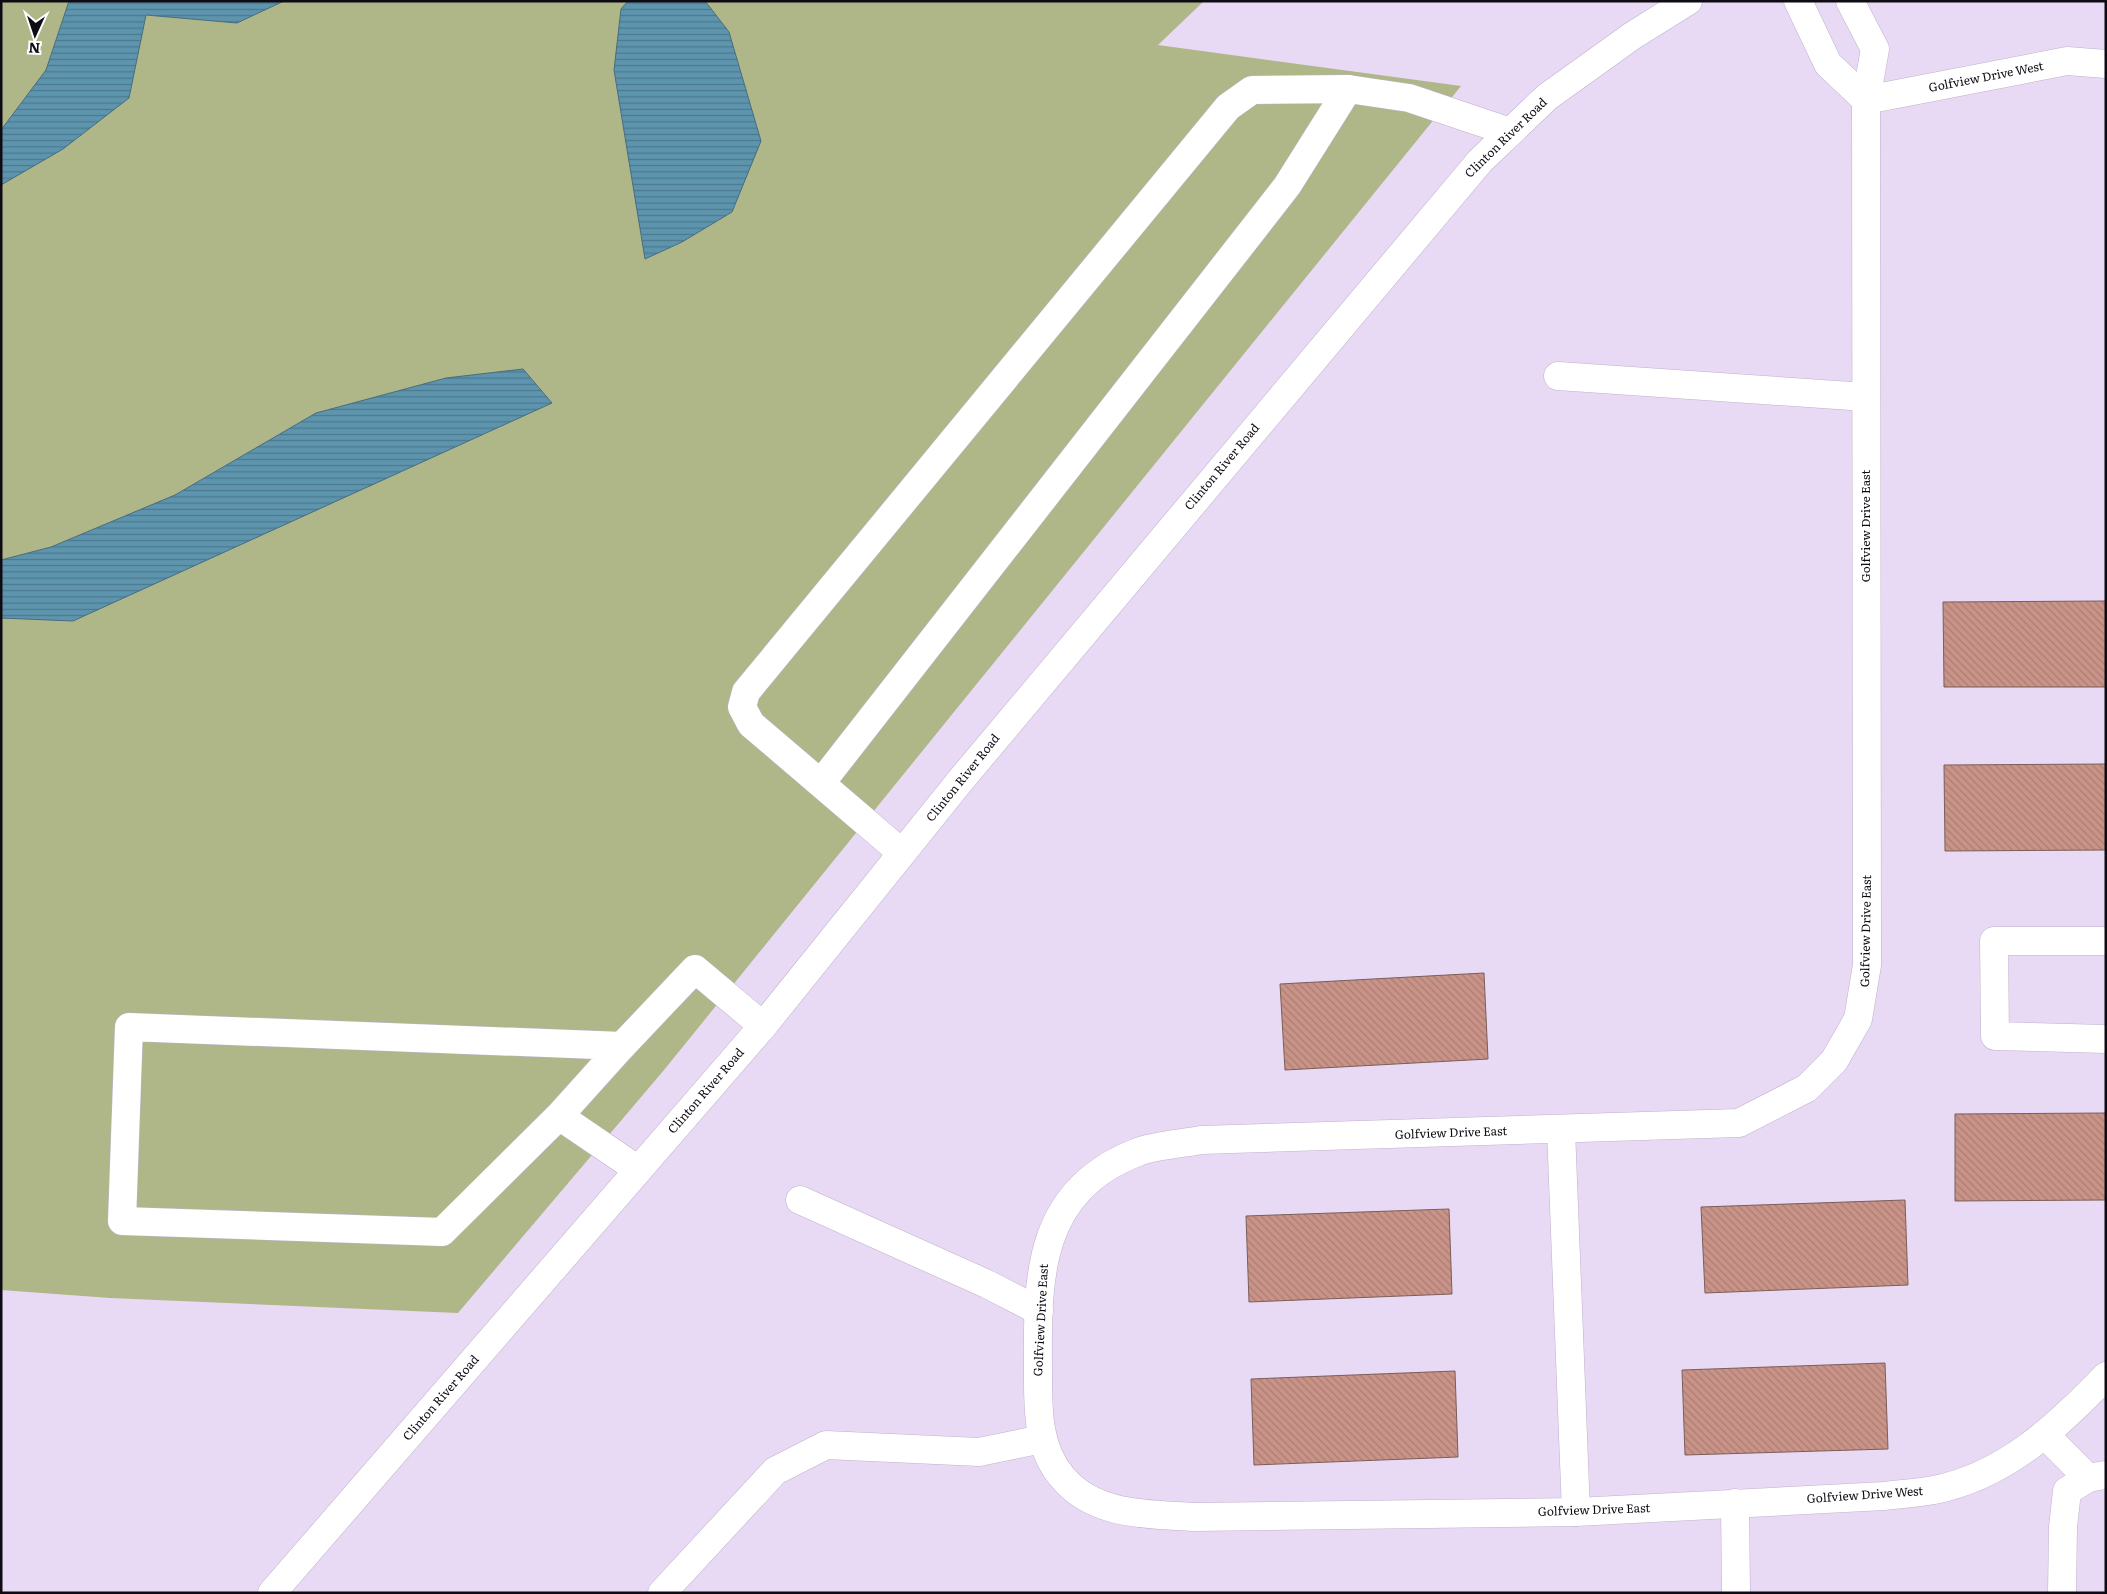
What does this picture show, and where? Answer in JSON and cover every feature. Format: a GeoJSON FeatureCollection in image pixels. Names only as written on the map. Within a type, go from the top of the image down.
{"type":"FeatureCollection","features":[{"type":"Feature","properties":{"kind":"street","name":"Clinton River Road"},"geometry":{"type":"LineString","coordinates":[[272,1593],[763,1026],[902,853],[1480,160],[1547,98],[1632,36],[1688,1]]}},
{"type":"Feature","properties":{"kind":"street"},"geometry":{"type":"LineString","coordinates":[[1798,1],[1828,64],[1866,100]]}},
{"type":"Feature","properties":{"kind":"street"},"geometry":{"type":"LineString","coordinates":[[1850,1],[1875,49],[1866,100]]}},
{"type":"Feature","properties":{"kind":"street","name":"Golfview Drive West"},"geometry":{"type":"LineString","coordinates":[[1866,100],[2067,61],[2106,64]]}},
{"type":"Feature","properties":{"kind":"street"},"geometry":{"type":"LineString","coordinates":[[902,853],[751,724],[742,707],[746,692],[1228,106],[1252,90],[1348,89],[1409,98],[1510,132]]}},
{"type":"Feature","properties":{"kind":"street"},"geometry":{"type":"LineString","coordinates":[[821,783],[1287,186],[1348,89]]}},
{"type":"Feature","properties":{"kind":"street","name":"Golfview Drive East"},"geometry":{"type":"LineString","coordinates":[[1735,1503],[1576,1512],[1203,1516],[1130,1513],[1093,1500],[1072,1487],[1054,1466],[1042,1439],[1038,1408],[1039,1310],[1043,1261],[1050,1235],[1062,1214],[1095,1176],[1140,1152],[1202,1140],[1739,1123],[1807,1088],[1834,1061],[1858,1019],[1867,965],[1866,100]]}},
{"type":"Feature","properties":{"kind":"street"},"geometry":{"type":"LineString","coordinates":[[1558,376],[1866,397]]}},
{"type":"Feature","properties":{"kind":"street"},"geometry":{"type":"LineString","coordinates":[[2106,941],[1994,941],[1995,1036],[2106,1038]]}},
{"type":"Feature","properties":{"kind":"street"},"geometry":{"type":"LineString","coordinates":[[622,1046],[129,1027],[122,1220],[442,1232],[559,1116],[695,969],[763,1026]]}},
{"type":"Feature","properties":{"kind":"street"},"geometry":{"type":"LineString","coordinates":[[559,1116],[638,1169]]}},
{"type":"Feature","properties":{"kind":"street"},"geometry":{"type":"LineString","coordinates":[[1560,1130],[1576,1512]]}},
{"type":"Feature","properties":{"kind":"street"},"geometry":{"type":"LineString","coordinates":[[800,1200],[987,1284],[1039,1310]]}},
{"type":"Feature","properties":{"kind":"street","name":"Golfview Drive West"},"geometry":{"type":"LineString","coordinates":[[1735,1503],[1884,1496],[1934,1490],[1969,1480],[2005,1464],[2045,1435],[2106,1376]]}},
{"type":"Feature","properties":{"kind":"street"},"geometry":{"type":"LineString","coordinates":[[2045,1435],[2097,1476],[2067,1491],[2063,1527],[2062,1593]]}},
{"type":"Feature","properties":{"kind":"street"},"geometry":{"type":"LineString","coordinates":[[662,1593],[775,1471],[826,1445],[980,1452],[1042,1439]]}},
{"type":"Feature","properties":{"kind":"street"},"geometry":{"type":"LineString","coordinates":[[1735,1503],[1736,1593]]}},
{"type":"Feature","properties":{"kind":"green space"},"geometry":{"type":"Polygon","coordinates":[[[1,1],[1204,1],[1158,45],[1461,86],[664,1070],[458,1313],[110,1298],[1,1290],[1,1]]]}},
{"type":"Feature","properties":{"kind":"water"},"geometry":{"type":"Polygon","coordinates":[[[69,1],[284,1],[237,23],[146,15],[129,98],[63,149],[1,185],[1,130],[46,70],[69,1]]]}},
{"type":"Feature","properties":{"kind":"water"},"geometry":{"type":"Polygon","coordinates":[[[628,1],[705,1],[729,32],[761,141],[732,212],[682,242],[645,259],[614,70],[621,9],[628,1]]]}},
{"type":"Feature","properties":{"kind":"water"},"geometry":{"type":"Polygon","coordinates":[[[523,369],[552,403],[73,621],[1,618],[1,560],[51,547],[175,495],[316,413],[446,378],[523,369]]]}},
{"type":"Feature","properties":{"kind":"building"},"geometry":{"type":"Polygon","coordinates":[[[2106,601],[2106,687],[1944,687],[1943,602],[2106,601]]]}},
{"type":"Feature","properties":{"kind":"building"},"geometry":{"type":"Polygon","coordinates":[[[2106,764],[2106,850],[1945,851],[1944,765],[2106,764]]]}},
{"type":"Feature","properties":{"kind":"building"},"geometry":{"type":"Polygon","coordinates":[[[1484,973],[1488,1059],[1285,1070],[1280,984],[1484,973]]]}},
{"type":"Feature","properties":{"kind":"building"},"geometry":{"type":"Polygon","coordinates":[[[2106,1113],[2106,1200],[1955,1201],[1955,1114],[2106,1113]]]}},
{"type":"Feature","properties":{"kind":"building"},"geometry":{"type":"Polygon","coordinates":[[[1905,1200],[1908,1285],[1705,1293],[1701,1207],[1905,1200]]]}},
{"type":"Feature","properties":{"kind":"building"},"geometry":{"type":"Polygon","coordinates":[[[1449,1209],[1452,1294],[1249,1302],[1246,1216],[1449,1209]]]}},
{"type":"Feature","properties":{"kind":"building"},"geometry":{"type":"Polygon","coordinates":[[[1885,1363],[1888,1449],[1685,1455],[1682,1370],[1885,1363]]]}},
{"type":"Feature","properties":{"kind":"building"},"geometry":{"type":"Polygon","coordinates":[[[1455,1371],[1458,1457],[1254,1465],[1251,1379],[1455,1371]]]}}]}
